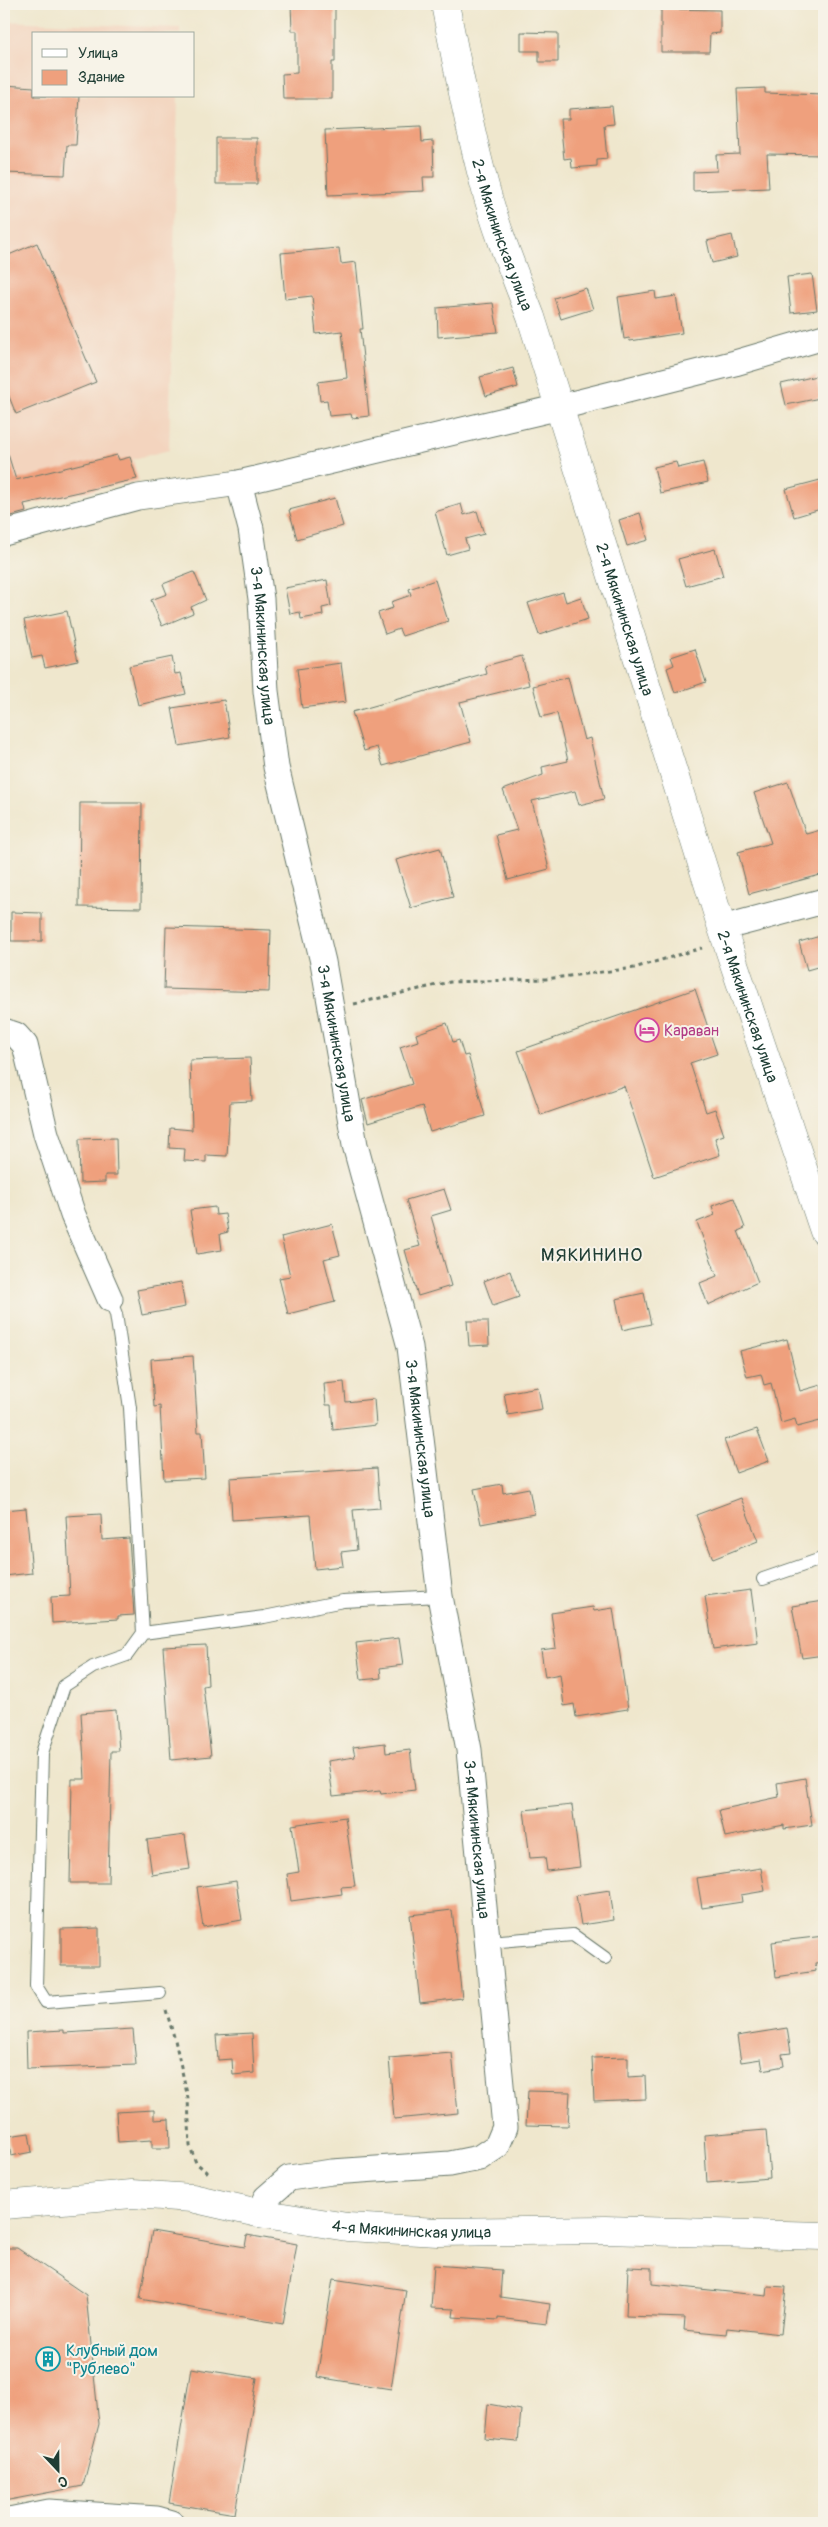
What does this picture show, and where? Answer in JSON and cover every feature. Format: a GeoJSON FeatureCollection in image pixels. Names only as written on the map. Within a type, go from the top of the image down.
{"type":"FeatureCollection","features":[{"type":"Feature","properties":{"kind":"street","name":"2-я Мякининская улица"},"geometry":{"type":"LineString","coordinates":[[445,4],[466,112],[484,185],[504,247],[531,317],[724,934],[824,1231]]}},
{"type":"Feature","properties":{"kind":"street"},"geometry":{"type":"LineString","coordinates":[[4,533],[138,497],[239,483],[560,407],[735,363],[824,337]]}},
{"type":"Feature","properties":{"kind":"street","name":"3-я Мякининская улица"},"geometry":{"type":"LineString","coordinates":[[239,483],[251,529],[261,599],[266,691],[276,767],[323,962],[355,1145],[410,1347],[440,1596],[469,1750],[505,2127],[497,2146],[479,2158],[450,2164],[332,2172],[290,2178],[266,2198],[246,2210]]}},
{"type":"Feature","properties":{"kind":"street"},"geometry":{"type":"LineString","coordinates":[[724,934],[824,902]]}},
{"type":"Feature","properties":{"kind":"street"},"geometry":{"type":"LineString","coordinates":[[4,1031],[16,1035],[25,1045],[46,1134],[74,1215],[110,1299]]}},
{"type":"Feature","properties":{"kind":"street","name":"4-я Мякининская улица"},"geometry":{"type":"LineString","coordinates":[[4,2205],[132,2194],[192,2198],[246,2210],[347,2227],[438,2232],[605,2230],[824,2236]]}},
{"type":"Feature","properties":{"kind":"street"},"geometry":{"type":"LineString","coordinates":[[4,2521],[49,2512],[157,2520],[171,2523]]}},
{"type":"Feature","properties":{"kind":"lane"},"geometry":{"type":"LineString","coordinates":[[110,1299],[116,1314],[130,1408],[143,1634],[127,1655],[93,1667],[64,1686],[42,1753],[36,1986],[46,2002],[160,1993]]}},
{"type":"Feature","properties":{"kind":"lane"},"geometry":{"type":"LineString","coordinates":[[763,1579],[824,1558]]}},
{"type":"Feature","properties":{"kind":"lane"},"geometry":{"type":"LineString","coordinates":[[143,1634],[264,1617],[343,1601],[440,1596]]}},
{"type":"Feature","properties":{"kind":"lane"},"geometry":{"type":"LineString","coordinates":[[488,1942],[573,1935],[605,1958]]}},
{"type":"Feature","properties":{"kind":"path"},"geometry":{"type":"LineString","coordinates":[[332,1010],[450,982],[546,979],[634,968],[724,934]]}},
{"type":"Feature","properties":{"kind":"path"},"geometry":{"type":"LineString","coordinates":[[160,1993],[175,2040],[188,2098],[190,2146],[196,2163],[232,2191],[246,2210]]}},
{"type":"Feature","properties":{"kind":"shaded area"},"geometry":{"type":"Polygon","coordinates":[[[4,21],[180,28],[180,32],[32,32],[32,98],[178,98],[169,450],[133,459],[139,481],[26,505],[30,518],[4,524],[4,21]]]}},
{"type":"Feature","properties":{"kind":"building"},"geometry":{"type":"Polygon","coordinates":[[[291,4],[335,4],[335,62],[332,62],[332,99],[283,99],[282,74],[297,73],[297,31],[292,31],[291,4]]]}},
{"type":"Feature","properties":{"kind":"building"},"geometry":{"type":"Polygon","coordinates":[[[661,9],[720,10],[720,33],[710,34],[709,52],[661,52],[661,9]]]}},
{"type":"Feature","properties":{"kind":"building"},"geometry":{"type":"Polygon","coordinates":[[[521,32],[558,33],[558,62],[539,62],[539,51],[521,51],[521,32]]]}},
{"type":"Feature","properties":{"kind":"building"},"geometry":{"type":"Polygon","coordinates":[[[4,85],[32,87],[32,98],[79,98],[76,145],[67,145],[65,175],[4,173],[4,85]]]}},
{"type":"Feature","properties":{"kind":"building"},"geometry":{"type":"Polygon","coordinates":[[[765,88],[765,93],[824,95],[824,155],[767,154],[769,188],[693,191],[693,172],[717,171],[716,155],[740,154],[737,89],[765,88]]]}},
{"type":"Feature","properties":{"kind":"building"},"geometry":{"type":"Polygon","coordinates":[[[612,106],[614,124],[604,125],[607,159],[597,160],[597,166],[572,168],[571,158],[564,159],[560,119],[569,119],[569,109],[612,106]]]}},
{"type":"Feature","properties":{"kind":"building"},"geometry":{"type":"Polygon","coordinates":[[[421,126],[422,142],[433,141],[434,177],[423,177],[424,191],[328,195],[325,130],[421,126]]]}},
{"type":"Feature","properties":{"kind":"building"},"geometry":{"type":"Polygon","coordinates":[[[216,138],[257,138],[257,184],[216,184],[216,138]]]}},
{"type":"Feature","properties":{"kind":"building"},"geometry":{"type":"Polygon","coordinates":[[[732,235],[737,257],[712,263],[707,241],[732,235]]]}},
{"type":"Feature","properties":{"kind":"building"},"geometry":{"type":"Polygon","coordinates":[[[37,243],[96,382],[16,414],[4,384],[4,257],[37,243]]]}},
{"type":"Feature","properties":{"kind":"building"},"geometry":{"type":"Polygon","coordinates":[[[339,248],[341,264],[356,262],[363,329],[360,329],[369,416],[352,418],[351,414],[329,416],[327,400],[320,401],[318,382],[347,378],[342,331],[316,334],[312,296],[285,299],[281,253],[339,248]]]}},
{"type":"Feature","properties":{"kind":"building"},"geometry":{"type":"Polygon","coordinates":[[[812,274],[817,310],[791,313],[787,277],[812,274]]]}},
{"type":"Feature","properties":{"kind":"building"},"geometry":{"type":"Polygon","coordinates":[[[586,288],[593,309],[561,319],[554,298],[586,288]]]}},
{"type":"Feature","properties":{"kind":"building"},"geometry":{"type":"Polygon","coordinates":[[[655,291],[656,299],[676,296],[682,333],[630,341],[629,338],[624,339],[618,297],[655,291]]]}},
{"type":"Feature","properties":{"kind":"building"},"geometry":{"type":"Polygon","coordinates":[[[493,303],[498,332],[438,337],[437,308],[493,303]]]}},
{"type":"Feature","properties":{"kind":"building"},"geometry":{"type":"Polygon","coordinates":[[[513,368],[518,387],[486,396],[480,377],[513,368]]]}},
{"type":"Feature","properties":{"kind":"building"},"geometry":{"type":"Polygon","coordinates":[[[816,376],[820,398],[786,405],[781,384],[816,376]]]}},
{"type":"Feature","properties":{"kind":"building"},"geometry":{"type":"Polygon","coordinates":[[[4,454],[8,454],[16,480],[117,455],[119,460],[130,457],[137,479],[24,504],[26,512],[4,518],[4,454]]]}},
{"type":"Feature","properties":{"kind":"building"},"geometry":{"type":"Polygon","coordinates":[[[676,462],[678,468],[703,462],[708,482],[660,493],[654,467],[676,462]]]}},
{"type":"Feature","properties":{"kind":"building"},"geometry":{"type":"Polygon","coordinates":[[[824,479],[824,508],[794,517],[786,489],[824,479]]]}},
{"type":"Feature","properties":{"kind":"building"},"geometry":{"type":"Polygon","coordinates":[[[335,498],[343,526],[297,539],[289,510],[335,498]]]}},
{"type":"Feature","properties":{"kind":"building"},"geometry":{"type":"Polygon","coordinates":[[[461,504],[464,515],[477,511],[484,534],[465,539],[468,549],[447,555],[435,512],[461,504]]]}},
{"type":"Feature","properties":{"kind":"building"},"geometry":{"type":"Polygon","coordinates":[[[640,513],[648,540],[627,546],[619,520],[640,513]]]}},
{"type":"Feature","properties":{"kind":"building"},"geometry":{"type":"Polygon","coordinates":[[[715,549],[723,576],[686,586],[678,559],[715,549]]]}},
{"type":"Feature","properties":{"kind":"building"},"geometry":{"type":"Polygon","coordinates":[[[194,572],[206,600],[191,607],[193,613],[162,626],[151,600],[167,594],[163,584],[194,572]]]}},
{"type":"Feature","properties":{"kind":"building"},"geometry":{"type":"Polygon","coordinates":[[[327,580],[331,606],[322,608],[323,615],[301,619],[300,612],[290,614],[285,588],[327,580]]]}},
{"type":"Feature","properties":{"kind":"building"},"geometry":{"type":"Polygon","coordinates":[[[435,580],[448,621],[402,636],[399,629],[385,634],[378,613],[393,608],[391,602],[411,595],[409,589],[435,580]]]}},
{"type":"Feature","properties":{"kind":"building"},"geometry":{"type":"Polygon","coordinates":[[[563,592],[566,602],[581,597],[588,619],[539,635],[528,603],[563,592]]]}},
{"type":"Feature","properties":{"kind":"building"},"geometry":{"type":"Polygon","coordinates":[[[67,611],[78,661],[45,668],[42,656],[32,658],[24,620],[67,611]]]}},
{"type":"Feature","properties":{"kind":"building"},"geometry":{"type":"Polygon","coordinates":[[[695,649],[706,682],[675,693],[667,668],[674,665],[671,657],[695,649]]]}},
{"type":"Feature","properties":{"kind":"building"},"geometry":{"type":"Polygon","coordinates":[[[522,656],[529,685],[460,702],[471,742],[383,766],[377,747],[364,751],[352,712],[487,674],[485,666],[522,656]]]}},
{"type":"Feature","properties":{"kind":"building"},"geometry":{"type":"Polygon","coordinates":[[[172,657],[175,674],[181,673],[186,694],[138,705],[129,666],[172,657]]]}},
{"type":"Feature","properties":{"kind":"building"},"geometry":{"type":"Polygon","coordinates":[[[341,663],[346,702],[302,708],[297,669],[341,663]]]}},
{"type":"Feature","properties":{"kind":"building"},"geometry":{"type":"Polygon","coordinates":[[[568,677],[584,740],[590,738],[604,799],[579,805],[575,791],[532,801],[549,869],[508,880],[496,835],[517,830],[503,790],[543,775],[542,767],[568,761],[557,713],[541,717],[533,686],[568,677]]]}},
{"type":"Feature","properties":{"kind":"building"},"geometry":{"type":"Polygon","coordinates":[[[224,700],[230,737],[179,746],[172,708],[224,700]]]}},
{"type":"Feature","properties":{"kind":"building"},"geometry":{"type":"Polygon","coordinates":[[[788,782],[806,834],[824,829],[824,874],[749,894],[738,852],[771,843],[754,793],[788,782]]]}},
{"type":"Feature","properties":{"kind":"building"},"geometry":{"type":"Polygon","coordinates":[[[80,803],[142,803],[141,908],[79,907],[80,803]]]}},
{"type":"Feature","properties":{"kind":"building"},"geometry":{"type":"Polygon","coordinates":[[[440,848],[453,897],[411,908],[396,860],[440,848]]]}},
{"type":"Feature","properties":{"kind":"building"},"geometry":{"type":"Polygon","coordinates":[[[11,912],[42,913],[42,941],[11,941],[11,912]]]}},
{"type":"Feature","properties":{"kind":"building"},"geometry":{"type":"Polygon","coordinates":[[[166,927],[271,930],[269,992],[164,989],[166,927]]]}},
{"type":"Feature","properties":{"kind":"building"},"geometry":{"type":"Polygon","coordinates":[[[824,935],[824,965],[807,970],[799,942],[824,935]]]}},
{"type":"Feature","properties":{"kind":"building"},"geometry":{"type":"Polygon","coordinates":[[[695,989],[717,1054],[690,1063],[706,1112],[715,1109],[724,1135],[715,1138],[720,1155],[654,1177],[624,1086],[541,1115],[518,1051],[695,989]]]}},
{"type":"Feature","properties":{"kind":"building"},"geometry":{"type":"Polygon","coordinates":[[[447,1023],[453,1042],[459,1040],[464,1056],[468,1055],[485,1116],[430,1132],[422,1106],[368,1123],[362,1100],[412,1084],[400,1047],[418,1041],[416,1034],[447,1023]]]}},
{"type":"Feature","properties":{"kind":"building"},"geometry":{"type":"Polygon","coordinates":[[[250,1058],[252,1101],[230,1102],[227,1156],[206,1155],[206,1162],[184,1161],[185,1149],[169,1148],[170,1128],[192,1130],[190,1060],[250,1058]]]}},
{"type":"Feature","properties":{"kind":"building"},"geometry":{"type":"Polygon","coordinates":[[[116,1138],[117,1175],[105,1175],[105,1182],[80,1183],[79,1139],[116,1138]]]}},
{"type":"Feature","properties":{"kind":"building"},"geometry":{"type":"Polygon","coordinates":[[[444,1189],[451,1210],[431,1216],[451,1286],[418,1296],[405,1250],[420,1246],[406,1200],[444,1189]]]}},
{"type":"Feature","properties":{"kind":"building"},"geometry":{"type":"Polygon","coordinates":[[[734,1198],[745,1228],[738,1231],[758,1282],[708,1305],[700,1283],[717,1276],[697,1222],[715,1215],[712,1206],[734,1198]]]}},
{"type":"Feature","properties":{"kind":"building"},"geometry":{"type":"Polygon","coordinates":[[[215,1207],[216,1215],[225,1214],[228,1232],[220,1234],[222,1250],[197,1254],[190,1210],[215,1207]]]}},
{"type":"Feature","properties":{"kind":"building"},"geometry":{"type":"Polygon","coordinates":[[[332,1224],[340,1255],[324,1259],[335,1302],[288,1314],[279,1278],[290,1276],[281,1237],[332,1224]]]}},
{"type":"Feature","properties":{"kind":"building"},"geometry":{"type":"Polygon","coordinates":[[[510,1271],[519,1297],[493,1306],[484,1281],[510,1271]]]}},
{"type":"Feature","properties":{"kind":"building"},"geometry":{"type":"Polygon","coordinates":[[[181,1282],[185,1307],[142,1315],[137,1290],[181,1282]]]}},
{"type":"Feature","properties":{"kind":"building"},"geometry":{"type":"Polygon","coordinates":[[[644,1293],[651,1324],[622,1330],[616,1299],[644,1293]]]}},
{"type":"Feature","properties":{"kind":"building"},"geometry":{"type":"Polygon","coordinates":[[[467,1321],[488,1321],[489,1345],[469,1346],[467,1321]]]}},
{"type":"Feature","properties":{"kind":"building"},"geometry":{"type":"Polygon","coordinates":[[[787,1339],[800,1391],[821,1385],[824,1398],[824,1420],[797,1427],[795,1419],[781,1423],[771,1383],[764,1385],[761,1374],[747,1377],[740,1351],[787,1339]]]}},
{"type":"Feature","properties":{"kind":"building"},"geometry":{"type":"Polygon","coordinates":[[[193,1356],[198,1432],[202,1432],[205,1478],[164,1480],[160,1406],[154,1407],[151,1359],[193,1356]]]}},
{"type":"Feature","properties":{"kind":"building"},"geometry":{"type":"Polygon","coordinates":[[[344,1382],[346,1402],[374,1399],[376,1425],[333,1430],[331,1405],[326,1405],[324,1384],[344,1382]]]}},
{"type":"Feature","properties":{"kind":"building"},"geometry":{"type":"Polygon","coordinates":[[[538,1387],[542,1409],[508,1415],[504,1393],[538,1387]]]}},
{"type":"Feature","properties":{"kind":"building"},"geometry":{"type":"Polygon","coordinates":[[[757,1429],[769,1461],[736,1473],[724,1440],[757,1429]]]}},
{"type":"Feature","properties":{"kind":"building"},"geometry":{"type":"Polygon","coordinates":[[[377,1468],[380,1508],[353,1510],[357,1550],[341,1552],[343,1566],[315,1569],[310,1515],[232,1520],[230,1478],[377,1468]]]}},
{"type":"Feature","properties":{"kind":"building"},"geometry":{"type":"Polygon","coordinates":[[[502,1484],[503,1493],[529,1488],[534,1514],[481,1524],[474,1489],[502,1484]]]}},
{"type":"Feature","properties":{"kind":"building"},"geometry":{"type":"Polygon","coordinates":[[[741,1498],[758,1541],[713,1559],[696,1515],[741,1498]]]}},
{"type":"Feature","properties":{"kind":"building"},"geometry":{"type":"Polygon","coordinates":[[[26,1508],[32,1573],[4,1576],[4,1510],[26,1508]]]}},
{"type":"Feature","properties":{"kind":"building"},"geometry":{"type":"Polygon","coordinates":[[[101,1514],[102,1540],[129,1538],[134,1615],[118,1616],[118,1619],[52,1623],[51,1597],[70,1596],[66,1516],[101,1514]]]}},
{"type":"Feature","properties":{"kind":"building"},"geometry":{"type":"Polygon","coordinates":[[[751,1590],[758,1643],[713,1649],[705,1596],[751,1590]]]}},
{"type":"Feature","properties":{"kind":"building"},"geometry":{"type":"Polygon","coordinates":[[[824,1601],[824,1655],[802,1658],[792,1606],[824,1601]]]}},
{"type":"Feature","properties":{"kind":"building"},"geometry":{"type":"Polygon","coordinates":[[[593,1607],[594,1611],[613,1608],[628,1709],[576,1717],[574,1704],[564,1706],[560,1674],[545,1677],[541,1650],[556,1648],[551,1613],[593,1607]]]}},
{"type":"Feature","properties":{"kind":"building"},"geometry":{"type":"Polygon","coordinates":[[[399,1638],[403,1665],[380,1668],[381,1678],[361,1680],[356,1643],[399,1638]]]}},
{"type":"Feature","properties":{"kind":"building"},"geometry":{"type":"Polygon","coordinates":[[[206,1645],[208,1685],[203,1686],[211,1756],[171,1760],[163,1647],[206,1645]]]}},
{"type":"Feature","properties":{"kind":"building"},"geometry":{"type":"Polygon","coordinates":[[[116,1710],[119,1751],[111,1751],[108,1883],[70,1883],[72,1779],[85,1779],[81,1713],[116,1710]]]}},
{"type":"Feature","properties":{"kind":"building"},"geometry":{"type":"Polygon","coordinates":[[[385,1743],[386,1753],[410,1750],[415,1790],[381,1794],[380,1791],[333,1796],[328,1761],[355,1757],[353,1747],[385,1743]]]}},
{"type":"Feature","properties":{"kind":"building"},"geometry":{"type":"Polygon","coordinates":[[[805,1778],[812,1825],[784,1829],[784,1825],[725,1837],[719,1810],[779,1797],[777,1783],[805,1778]]]}},
{"type":"Feature","properties":{"kind":"building"},"geometry":{"type":"Polygon","coordinates":[[[572,1805],[580,1867],[547,1871],[545,1857],[530,1858],[524,1810],[572,1805]]]}},
{"type":"Feature","properties":{"kind":"building"},"geometry":{"type":"Polygon","coordinates":[[[345,1817],[355,1886],[341,1887],[342,1894],[291,1901],[287,1874],[299,1872],[292,1825],[345,1817]]]}},
{"type":"Feature","properties":{"kind":"building"},"geometry":{"type":"Polygon","coordinates":[[[185,1835],[190,1869],[152,1875],[147,1840],[185,1835]]]}},
{"type":"Feature","properties":{"kind":"building"},"geometry":{"type":"Polygon","coordinates":[[[761,1868],[765,1891],[741,1895],[742,1902],[702,1908],[697,1878],[761,1868]]]}},
{"type":"Feature","properties":{"kind":"building"},"geometry":{"type":"Polygon","coordinates":[[[236,1881],[242,1920],[203,1927],[197,1887],[236,1881]]]}},
{"type":"Feature","properties":{"kind":"building"},"geometry":{"type":"Polygon","coordinates":[[[610,1890],[614,1920],[581,1925],[576,1895],[610,1890]]]}},
{"type":"Feature","properties":{"kind":"building"},"geometry":{"type":"Polygon","coordinates":[[[452,1910],[462,1998],[420,2003],[410,1915],[452,1910]]]}},
{"type":"Feature","properties":{"kind":"building"},"geometry":{"type":"Polygon","coordinates":[[[99,1928],[99,1966],[61,1966],[61,1929],[99,1928]]]}},
{"type":"Feature","properties":{"kind":"building"},"geometry":{"type":"Polygon","coordinates":[[[824,1936],[824,1962],[815,1963],[816,1971],[776,1977],[772,1942],[824,1936]]]}},
{"type":"Feature","properties":{"kind":"building"},"geometry":{"type":"Polygon","coordinates":[[[787,2028],[791,2053],[782,2054],[784,2066],[763,2070],[761,2059],[741,2062],[737,2036],[787,2028]]]}},
{"type":"Feature","properties":{"kind":"building"},"geometry":{"type":"Polygon","coordinates":[[[133,2029],[136,2065],[27,2069],[26,2032],[64,2030],[64,2033],[133,2029]]]}},
{"type":"Feature","properties":{"kind":"building"},"geometry":{"type":"Polygon","coordinates":[[[252,2033],[254,2073],[233,2075],[232,2059],[218,2060],[216,2035],[252,2033]]]}},
{"type":"Feature","properties":{"kind":"building"},"geometry":{"type":"Polygon","coordinates":[[[452,2053],[458,2113],[394,2119],[389,2058],[452,2053]]]}},
{"type":"Feature","properties":{"kind":"building"},"geometry":{"type":"Polygon","coordinates":[[[628,2057],[628,2077],[645,2076],[646,2099],[594,2101],[592,2058],[628,2057]]]}},
{"type":"Feature","properties":{"kind":"building"},"geometry":{"type":"Polygon","coordinates":[[[528,2091],[570,2092],[568,2126],[526,2125],[528,2091]]]}},
{"type":"Feature","properties":{"kind":"building"},"geometry":{"type":"Polygon","coordinates":[[[154,2110],[154,2120],[169,2119],[170,2148],[152,2148],[152,2140],[118,2142],[116,2112],[154,2110]]]}},
{"type":"Feature","properties":{"kind":"building"},"geometry":{"type":"Polygon","coordinates":[[[766,2130],[770,2178],[707,2183],[704,2135],[766,2130]]]}},
{"type":"Feature","properties":{"kind":"building"},"geometry":{"type":"Polygon","coordinates":[[[29,2133],[32,2152],[11,2156],[8,2136],[29,2133]]]}},
{"type":"Feature","properties":{"kind":"building"},"geometry":{"type":"Polygon","coordinates":[[[152,2231],[245,2247],[247,2235],[297,2244],[283,2324],[140,2299],[152,2231]]]}},
{"type":"Feature","properties":{"kind":"building","name":"Клубный дом \"Рублево\""},"geometry":{"type":"Polygon","coordinates":[[[4,2248],[17,2248],[86,2295],[99,2424],[83,2486],[4,2501],[4,2248]]]}},
{"type":"Feature","properties":{"kind":"building"},"geometry":{"type":"Polygon","coordinates":[[[434,2265],[502,2270],[500,2297],[550,2304],[547,2324],[498,2318],[498,2320],[453,2317],[454,2309],[431,2308],[434,2265]]]}},
{"type":"Feature","properties":{"kind":"building"},"geometry":{"type":"Polygon","coordinates":[[[628,2267],[652,2268],[652,2284],[767,2296],[768,2286],[786,2287],[781,2334],[727,2328],[726,2334],[684,2330],[685,2318],[626,2316],[628,2267]]]}},
{"type":"Feature","properties":{"kind":"building"},"geometry":{"type":"Polygon","coordinates":[[[333,2279],[406,2290],[391,2389],[317,2377],[333,2279]]]}},
{"type":"Feature","properties":{"kind":"building"},"geometry":{"type":"Polygon","coordinates":[[[191,2368],[257,2378],[235,2514],[169,2503],[191,2368]]]}},
{"type":"Feature","properties":{"kind":"building"},"geometry":{"type":"Polygon","coordinates":[[[488,2404],[521,2410],[518,2442],[485,2439],[488,2404]]]}},
{"type":"Feature","properties":{"kind":"place","name":"Караван"},"geometry":{"type":"Point","coordinates":[647,1030]}},
{"type":"Feature","properties":{"kind":"place","name":"Клубный дом \"Рублево\""},"geometry":{"type":"Point","coordinates":[48,2359]}},
{"type":"Feature","properties":{"kind":"district","name":"МЯКИНИНО"},"geometry":{"type":"Point","coordinates":[592,1254]}}]}
